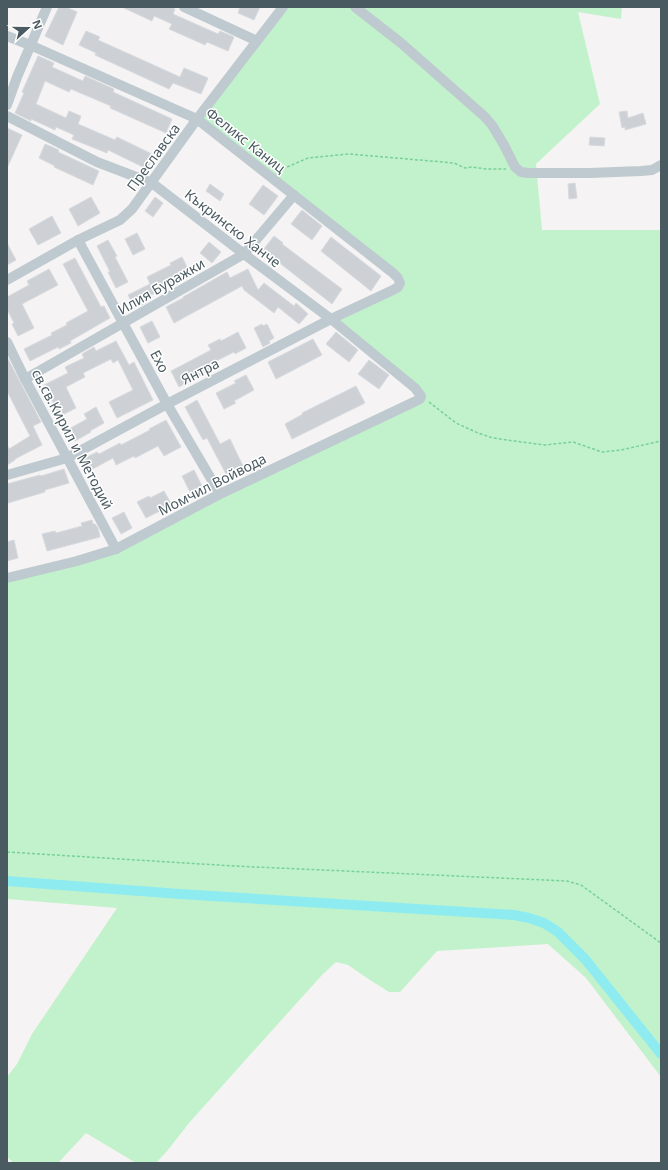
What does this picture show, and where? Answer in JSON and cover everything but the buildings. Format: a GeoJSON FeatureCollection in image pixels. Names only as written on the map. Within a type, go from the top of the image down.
{"type":"FeatureCollection","features":[{"type":"Feature","properties":{"kind":"street"},"geometry":{"type":"LineString","coordinates":[[7,105],[30,45],[47,7]]}},
{"type":"Feature","properties":{"kind":"street"},"geometry":{"type":"LineString","coordinates":[[184,7],[257,41]]}},
{"type":"Feature","properties":{"kind":"street","name":"Преславска"},"geometry":{"type":"LineString","coordinates":[[7,280],[78,240],[120,220],[132,209],[197,119],[283,7]]}},
{"type":"Feature","properties":{"kind":"street"},"geometry":{"type":"LineString","coordinates":[[355,7],[400,43],[484,116],[492,125],[515,167],[520,172],[590,173],[641,171],[652,170],[661,165]]}},
{"type":"Feature","properties":{"kind":"street","name":"Феликс Каниц"},"geometry":{"type":"LineString","coordinates":[[7,36],[197,119],[393,273],[398,278],[400,283]]}},
{"type":"Feature","properties":{"kind":"street","name":"Къкринско Ханче"},"geometry":{"type":"LineString","coordinates":[[7,116],[97,162],[152,183],[331,319],[415,388],[421,396]]}},
{"type":"Feature","properties":{"kind":"street","name":"Илия Буражки"},"geometry":{"type":"LineString","coordinates":[[25,379],[244,254],[294,195]]}},
{"type":"Feature","properties":{"kind":"street","name":"Ехо"},"geometry":{"type":"LineString","coordinates":[[78,240],[167,404],[220,494]]}},
{"type":"Feature","properties":{"kind":"street","name":"Янтра"},"geometry":{"type":"LineString","coordinates":[[7,474],[67,458],[331,319],[394,290],[400,283]]}},
{"type":"Feature","properties":{"kind":"street","name":"св.св.Кирил и Методий"},"geometry":{"type":"LineString","coordinates":[[7,342],[25,379],[116,549]]}},
{"type":"Feature","properties":{"kind":"street","name":"Момчил Войвода"},"geometry":{"type":"LineString","coordinates":[[7,578],[77,561],[116,549],[220,494],[416,401],[420,399],[421,396]]}},
{"type":"Feature","properties":{"kind":"path"},"geometry":{"type":"LineString","coordinates":[[266,173],[278,171],[308,158],[349,154],[454,163],[465,168],[518,169]]}},
{"type":"Feature","properties":{"kind":"path"},"geometry":{"type":"LineString","coordinates":[[421,396],[456,423],[478,433],[500,439],[545,445],[574,442],[602,452],[621,450],[661,441]]}},
{"type":"Feature","properties":{"kind":"path"},"geometry":{"type":"LineString","coordinates":[[7,852],[234,866],[567,881],[581,884],[661,943]]}},
{"type":"Feature","properties":{"kind":"green space"},"geometry":{"type":"Polygon","coordinates":[[[283,7],[622,7],[621,19],[578,12],[600,104],[536,164],[542,230],[661,230],[661,1077],[586,978],[548,944],[437,951],[400,992],[389,992],[348,965],[336,962],[322,975],[189,1123],[156,1163],[136,1163],[86,1133],[58,1163],[14,1163],[7,1157],[7,1077],[17,1064],[32,1034],[117,908],[7,899],[7,578],[97,555],[420,399],[331,319],[400,283],[197,119],[283,7]]]}},
{"type":"Feature","properties":{"kind":"waterway"},"geometry":{"type":"LineString","coordinates":[[7,881],[180,894],[514,915],[529,918],[544,923],[558,932],[585,959],[661,1054]]}}]}
